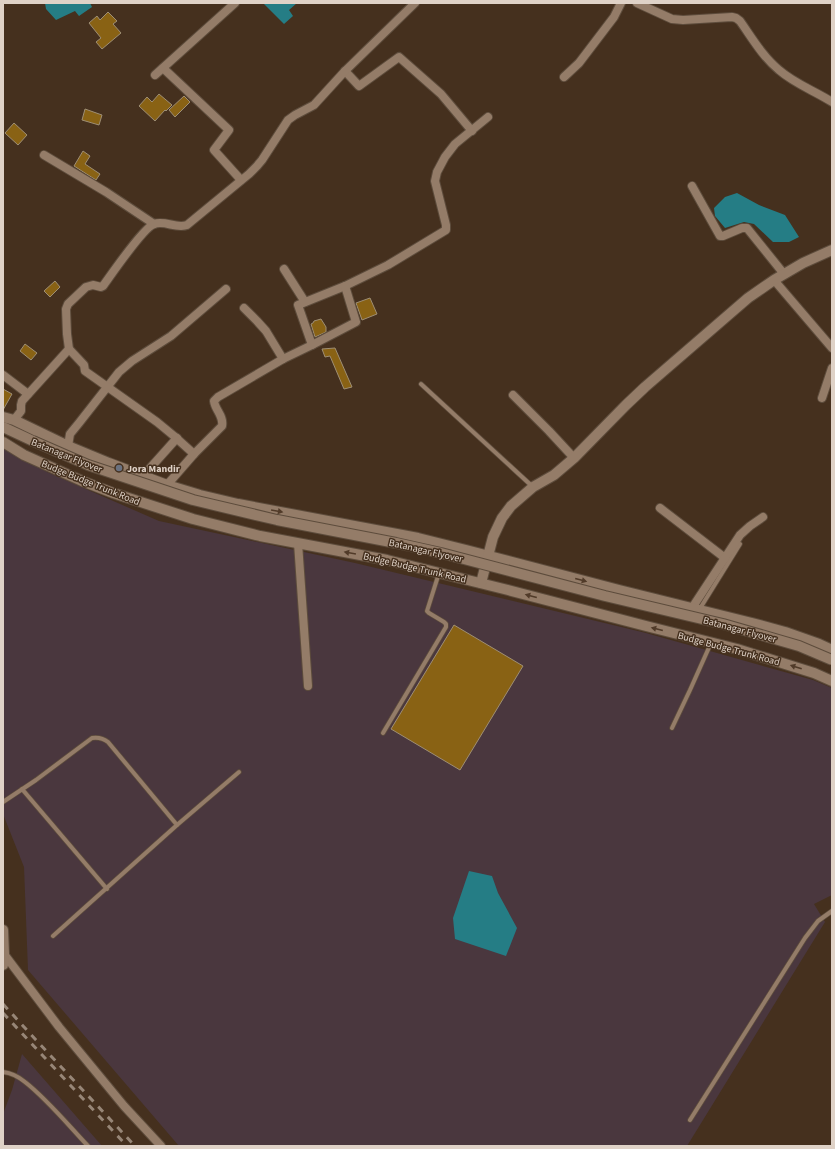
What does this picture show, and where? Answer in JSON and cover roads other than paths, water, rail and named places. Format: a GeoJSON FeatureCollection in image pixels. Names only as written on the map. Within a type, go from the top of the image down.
{"type":"FeatureCollection","features":[{"type":"Feature","properties":{"kind":"street"},"geometry":{"type":"LineString","coordinates":[[155,75],[235,3]]}},
{"type":"Feature","properties":{"kind":"street"},"geometry":{"type":"LineString","coordinates":[[194,454],[157,422],[86,373],[82,363],[69,350],[66,315],[68,304],[86,287],[103,286],[150,226],[160,223],[182,227],[187,225],[249,174],[262,160],[288,120],[314,105],[345,71],[415,3]]}},
{"type":"Feature","properties":{"kind":"street"},"geometry":{"type":"LineString","coordinates":[[564,77],[579,63],[614,17],[621,3]]}},
{"type":"Feature","properties":{"kind":"street"},"geometry":{"type":"LineString","coordinates":[[637,3],[672,20],[736,18],[740,21],[765,56],[780,71],[832,102]]}},
{"type":"Feature","properties":{"kind":"street"},"geometry":{"type":"LineString","coordinates":[[345,71],[359,86],[399,57],[441,94],[472,131]]}},
{"type":"Feature","properties":{"kind":"street"},"geometry":{"type":"LineString","coordinates":[[163,68],[229,130],[214,150],[241,180]]}},
{"type":"Feature","properties":{"kind":"street"},"geometry":{"type":"LineString","coordinates":[[312,345],[298,305],[345,286],[397,260],[446,230],[435,181],[437,172],[445,158],[456,144],[488,117]]}},
{"type":"Feature","properties":{"kind":"street"},"geometry":{"type":"LineString","coordinates":[[44,155],[106,192],[154,224]]}},
{"type":"Feature","properties":{"kind":"street"},"geometry":{"type":"LineString","coordinates":[[692,186],[720,236],[742,228],[747,228],[784,274]]}},
{"type":"Feature","properties":{"kind":"street"},"geometry":{"type":"LineString","coordinates":[[480,583],[493,537],[502,518],[511,506],[533,487],[554,476],[645,387],[748,298],[774,280],[803,263],[832,250]]}},
{"type":"Feature","properties":{"kind":"street"},"geometry":{"type":"LineString","coordinates":[[284,269],[305,302]]}},
{"type":"Feature","properties":{"kind":"street"},"geometry":{"type":"LineString","coordinates":[[774,280],[832,348]]}},
{"type":"Feature","properties":{"kind":"street"},"geometry":{"type":"LineString","coordinates":[[167,484],[222,426],[222,418],[214,405],[215,399],[283,359],[356,322],[345,286]]}},
{"type":"Feature","properties":{"kind":"street"},"geometry":{"type":"LineString","coordinates":[[68,446],[70,434],[119,372],[171,336],[226,289]]}},
{"type":"Feature","properties":{"kind":"street"},"geometry":{"type":"LineString","coordinates":[[244,308],[266,331],[283,359]]}},
{"type":"Feature","properties":{"kind":"street"},"geometry":{"type":"LineString","coordinates":[[14,420],[21,411],[21,402],[69,350]]}},
{"type":"Feature","properties":{"kind":"street"},"geometry":{"type":"LineString","coordinates":[[822,398],[832,368]]}},
{"type":"Feature","properties":{"kind":"street"},"geometry":{"type":"LineString","coordinates":[[3,375],[28,394]]}},
{"type":"Feature","properties":{"kind":"street"},"geometry":{"type":"LineString","coordinates":[[513,395],[574,458]]}},
{"type":"Feature","properties":{"kind":"street"},"geometry":{"type":"LineString","coordinates":[[3,417],[14,420],[68,446],[143,476],[200,494],[238,504],[411,537],[488,555],[785,632],[832,650]]}},
{"type":"Feature","properties":{"kind":"street"},"geometry":{"type":"LineString","coordinates":[[3,422],[21,436]]}},
{"type":"Feature","properties":{"kind":"street"},"geometry":{"type":"LineString","coordinates":[[3,427],[21,436]]}},
{"type":"Feature","properties":{"kind":"street","name":"Batanagar Flyover"},"geometry":{"type":"LineString","coordinates":[[21,436],[88,465],[193,500],[277,520],[441,553],[605,596],[723,624],[799,646],[832,660]]}},
{"type":"Feature","properties":{"kind":"street"},"geometry":{"type":"LineString","coordinates":[[143,476],[177,438]]}},
{"type":"Feature","properties":{"kind":"street","name":"Budge Budge Trunk Road"},"geometry":{"type":"LineString","coordinates":[[3,442],[24,455],[55,470],[113,493],[192,519],[260,536],[387,560],[439,572],[711,642],[775,660],[814,673],[832,681]]}},
{"type":"Feature","properties":{"kind":"street"},"geometry":{"type":"LineString","coordinates":[[660,508],[725,558]]}},
{"type":"Feature","properties":{"kind":"street"},"geometry":{"type":"LineString","coordinates":[[696,609],[740,535],[763,517]]}},
{"type":"Feature","properties":{"kind":"street"},"geometry":{"type":"LineString","coordinates":[[298,543],[308,686]]}},
{"type":"Feature","properties":{"kind":"street"},"geometry":{"type":"LineString","coordinates":[[3,930],[3,965]]}},
{"type":"Feature","properties":{"kind":"street"},"geometry":{"type":"LineString","coordinates":[[4,954],[69,1039],[124,1106],[161,1146]]}},
{"type":"Feature","properties":{"kind":"lane"},"geometry":{"type":"LineString","coordinates":[[421,384],[533,487]]}},
{"type":"Feature","properties":{"kind":"lane"},"geometry":{"type":"LineString","coordinates":[[696,609],[740,544]]}},
{"type":"Feature","properties":{"kind":"lane"},"geometry":{"type":"LineString","coordinates":[[382,734],[446,627],[444,622],[427,611],[439,572]]}},
{"type":"Feature","properties":{"kind":"lane"},"geometry":{"type":"LineString","coordinates":[[672,728],[711,642]]}},
{"type":"Feature","properties":{"kind":"lane"},"geometry":{"type":"LineString","coordinates":[[3,802],[36,780],[92,738],[98,737],[108,742],[177,824]]}},
{"type":"Feature","properties":{"kind":"lane"},"geometry":{"type":"LineString","coordinates":[[53,936],[107,889],[177,824],[239,772]]}},
{"type":"Feature","properties":{"kind":"lane"},"geometry":{"type":"LineString","coordinates":[[22,789],[107,889]]}},
{"type":"Feature","properties":{"kind":"lane"},"geometry":{"type":"LineString","coordinates":[[690,1120],[805,938],[818,921],[832,911]]}},
{"type":"Feature","properties":{"kind":"lane"},"geometry":{"type":"LineString","coordinates":[[3,1072],[16,1076],[26,1082],[88,1146]]}},
{"type":"Feature","properties":{"kind":"water"},"geometry":{"type":"Polygon","coordinates":[[[45,3],[90,3],[92,7],[79,16],[75,11],[56,20],[46,9],[45,3]]]}},
{"type":"Feature","properties":{"kind":"water"},"geometry":{"type":"Polygon","coordinates":[[[297,3],[289,10],[293,16],[284,24],[264,4],[297,3]]]}},
{"type":"Feature","properties":{"kind":"water"},"geometry":{"type":"Polygon","coordinates":[[[737,193],[759,205],[785,215],[799,237],[789,242],[773,242],[754,224],[744,222],[725,228],[715,216],[714,208],[725,197],[737,193]]]}},
{"type":"Feature","properties":{"kind":"water"},"geometry":{"type":"Polygon","coordinates":[[[469,871],[492,876],[498,893],[517,928],[506,956],[455,939],[453,918],[469,871]]]}},
{"type":"Feature","properties":{"kind":"railway"},"geometry":{"type":"LineString","coordinates":[[3,1004],[135,1146]]}},
{"type":"Feature","properties":{"kind":"railway"},"geometry":{"type":"LineString","coordinates":[[3,1013],[127,1146]]}},
{"type":"Feature","properties":{"kind":"place","name":"Jora Mandir"},"geometry":{"type":"Point","coordinates":[119,468]}}]}
